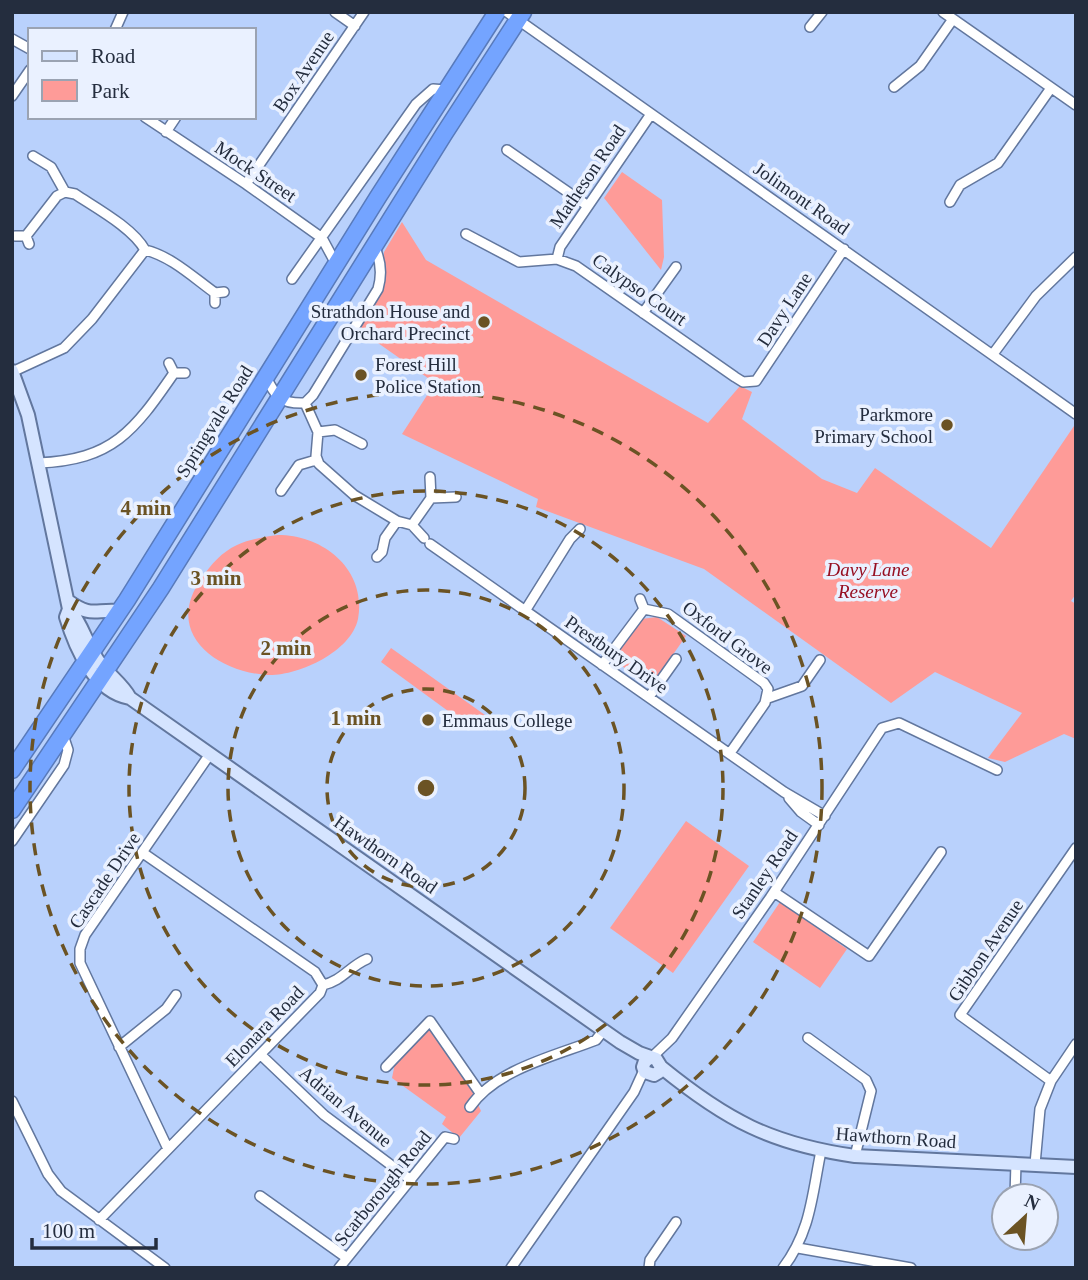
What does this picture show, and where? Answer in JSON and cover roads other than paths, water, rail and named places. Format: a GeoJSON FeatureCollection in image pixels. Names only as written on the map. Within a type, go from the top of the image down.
{"type":"FeatureCollection","features":[{"type":"Feature","properties":{"kind":"highway","name":"Springvale Road"},"geometry":{"type":"LineString","coordinates":[[12,770],[119,611],[497,12]]}},
{"type":"Feature","properties":{"kind":"highway"},"geometry":{"type":"LineString","coordinates":[[12,810],[103,676],[516,15]]}},
{"type":"Feature","properties":{"kind":"main road","name":"Hawthorn Road"},"geometry":{"type":"LineString","coordinates":[[12,372],[26,406],[68,605],[66,617],[69,627],[77,648],[89,657],[103,676],[126,690],[130,698],[652,1067],[725,1115],[759,1132],[821,1151],[855,1156],[1076,1167]]}},
{"type":"Feature","properties":{"kind":"main road"},"geometry":{"type":"LineString","coordinates":[[68,605],[89,613],[119,611]]}},
{"type":"Feature","properties":{"kind":"street"},"geometry":{"type":"LineString","coordinates":[[116,28],[123,12]]}},
{"type":"Feature","properties":{"kind":"street"},"geometry":{"type":"LineString","coordinates":[[335,12],[355,26]]}},
{"type":"Feature","properties":{"kind":"street","name":"Box Avenue"},"geometry":{"type":"LineString","coordinates":[[247,184],[364,12]]}},
{"type":"Feature","properties":{"kind":"street"},"geometry":{"type":"LineString","coordinates":[[810,27],[822,12]]}},
{"type":"Feature","properties":{"kind":"street"},"geometry":{"type":"LineString","coordinates":[[943,12],[1076,105]]}},
{"type":"Feature","properties":{"kind":"street","name":"Jolimont Road"},"geometry":{"type":"LineString","coordinates":[[516,15],[651,114],[1076,414]]}},
{"type":"Feature","properties":{"kind":"street"},"geometry":{"type":"LineString","coordinates":[[894,87],[920,66],[953,19]]}},
{"type":"Feature","properties":{"kind":"street"},"geometry":{"type":"LineString","coordinates":[[12,39],[28,48]]}},
{"type":"Feature","properties":{"kind":"street"},"geometry":{"type":"LineString","coordinates":[[12,96],[28,73]]}},
{"type":"Feature","properties":{"kind":"street"},"geometry":{"type":"LineString","coordinates":[[950,202],[960,185],[998,163],[1051,88]]}},
{"type":"Feature","properties":{"kind":"street"},"geometry":{"type":"LineString","coordinates":[[292,279],[418,102],[433,89],[446,90]]}},
{"type":"Feature","properties":{"kind":"street","name":"Matheson Road"},"geometry":{"type":"LineString","coordinates":[[557,259],[560,247],[651,114]]}},
{"type":"Feature","properties":{"kind":"street","name":"Mock Street"},"geometry":{"type":"LineString","coordinates":[[148,119],[247,184],[322,238],[336,264]]}},
{"type":"Feature","properties":{"kind":"street"},"geometry":{"type":"LineString","coordinates":[[166,132],[175,119]]}},
{"type":"Feature","properties":{"kind":"street"},"geometry":{"type":"LineString","coordinates":[[508,150],[588,206]]}},
{"type":"Feature","properties":{"kind":"street"},"geometry":{"type":"LineString","coordinates":[[33,156],[51,167],[65,192]]}},
{"type":"Feature","properties":{"kind":"street"},"geometry":{"type":"LineString","coordinates":[[24,239],[57,196],[65,192],[75,194],[126,229],[141,242],[145,250]]}},
{"type":"Feature","properties":{"kind":"street"},"geometry":{"type":"LineString","coordinates":[[466,234],[519,262],[557,259]]}},
{"type":"Feature","properties":{"kind":"street"},"geometry":{"type":"LineString","coordinates":[[266,377],[273,392],[290,403],[305,403],[313,395],[377,289],[381,274],[379,256],[374,246]]}},
{"type":"Feature","properties":{"kind":"street","name":"Davy Lane"},"geometry":{"type":"LineString","coordinates":[[749,382],[756,381],[844,249]]}},
{"type":"Feature","properties":{"kind":"street"},"geometry":{"type":"LineString","coordinates":[[145,250],[167,258],[218,296]]}},
{"type":"Feature","properties":{"kind":"street"},"geometry":{"type":"LineString","coordinates":[[12,372],[64,348],[92,319],[145,250]]}},
{"type":"Feature","properties":{"kind":"street"},"geometry":{"type":"LineString","coordinates":[[993,354],[1036,296],[1076,257]]}},
{"type":"Feature","properties":{"kind":"street","name":"Calypso Court"},"geometry":{"type":"LineString","coordinates":[[557,259],[576,266],[735,377],[749,382]]}},
{"type":"Feature","properties":{"kind":"street"},"geometry":{"type":"LineString","coordinates":[[643,313],[676,267]]}},
{"type":"Feature","properties":{"kind":"street"},"geometry":{"type":"LineString","coordinates":[[169,363],[174,373]]}},
{"type":"Feature","properties":{"kind":"street"},"geometry":{"type":"LineString","coordinates":[[174,373],[184,373]]}},
{"type":"Feature","properties":{"kind":"street"},"geometry":{"type":"LineString","coordinates":[[38,464],[89,457],[116,442],[138,424],[174,373]]}},
{"type":"Feature","properties":{"kind":"street"},"geometry":{"type":"LineString","coordinates":[[305,403],[318,432],[316,460]]}},
{"type":"Feature","properties":{"kind":"street"},"geometry":{"type":"LineString","coordinates":[[318,432],[335,430],[362,444]]}},
{"type":"Feature","properties":{"kind":"street"},"geometry":{"type":"LineString","coordinates":[[281,491],[299,466],[316,460]]}},
{"type":"Feature","properties":{"kind":"street"},"geometry":{"type":"LineString","coordinates":[[316,460],[346,489],[397,521],[412,525],[431,498],[430,477]]}},
{"type":"Feature","properties":{"kind":"street"},"geometry":{"type":"LineString","coordinates":[[431,498],[456,497]]}},
{"type":"Feature","properties":{"kind":"street"},"geometry":{"type":"LineString","coordinates":[[377,557],[382,552],[385,538],[397,521]]}},
{"type":"Feature","properties":{"kind":"street","name":"Prestbury Drive"},"geometry":{"type":"LineString","coordinates":[[412,525],[427,541],[525,611],[784,792],[825,816]]}},
{"type":"Feature","properties":{"kind":"street"},"geometry":{"type":"LineString","coordinates":[[525,611],[570,539],[580,529]]}},
{"type":"Feature","properties":{"kind":"street","name":"Oxford Grove"},"geometry":{"type":"LineString","coordinates":[[602,665],[642,604],[668,614],[764,682],[768,698],[730,753]]}},
{"type":"Feature","properties":{"kind":"street"},"geometry":{"type":"LineString","coordinates":[[649,697],[676,659]]}},
{"type":"Feature","properties":{"kind":"street"},"geometry":{"type":"LineString","coordinates":[[768,698],[802,686],[820,660]]}},
{"type":"Feature","properties":{"kind":"street","name":"Stanley Road"},"geometry":{"type":"LineString","coordinates":[[511,1268],[774,892],[882,728],[899,723],[997,770]]}},
{"type":"Feature","properties":{"kind":"street"},"geometry":{"type":"LineString","coordinates":[[12,841],[64,765],[68,750],[63,735]]}},
{"type":"Feature","properties":{"kind":"street","name":"Cascade Drive"},"geometry":{"type":"LineString","coordinates":[[168,1149],[80,963],[80,948],[85,936],[210,754]]}},
{"type":"Feature","properties":{"kind":"street","name":"Prestbury Drive"},"geometry":{"type":"LineString","coordinates":[[784,792],[801,812],[819,825]]}},
{"type":"Feature","properties":{"kind":"street","name":"Gibbon Avenue"},"geometry":{"type":"LineString","coordinates":[[1051,1081],[960,1015],[1076,848]]}},
{"type":"Feature","properties":{"kind":"street"},"geometry":{"type":"LineString","coordinates":[[774,892],[869,956],[941,852]]}},
{"type":"Feature","properties":{"kind":"street","name":"Elonara Road"},"geometry":{"type":"LineString","coordinates":[[99,1220],[261,1055],[320,993],[323,985],[315,972],[143,853]]}},
{"type":"Feature","properties":{"kind":"street"},"geometry":{"type":"LineString","coordinates":[[323,985],[336,982],[354,964],[366,959]]}},
{"type":"Feature","properties":{"kind":"street"},"geometry":{"type":"LineString","coordinates":[[119,1047],[166,1009],[176,995]]}},
{"type":"Feature","properties":{"kind":"street"},"geometry":{"type":"LineString","coordinates":[[386,1067],[433,1017],[480,1093]]}},
{"type":"Feature","properties":{"kind":"street"},"geometry":{"type":"LineString","coordinates":[[470,1107],[480,1093],[502,1077],[596,1040],[603,1031]]}},
{"type":"Feature","properties":{"kind":"street"},"geometry":{"type":"LineString","coordinates":[[808,1038],[866,1080],[871,1091],[855,1156]]}},
{"type":"Feature","properties":{"kind":"street"},"geometry":{"type":"LineString","coordinates":[[1035,1164],[1040,1109],[1051,1081],[1076,1044]]}},
{"type":"Feature","properties":{"kind":"street","name":"Adrian Avenue"},"geometry":{"type":"LineString","coordinates":[[261,1055],[324,1115],[411,1180]]}},
{"type":"Feature","properties":{"kind":"street"},"geometry":{"type":"LineString","coordinates":[[12,1101],[51,1180],[65,1196],[165,1268]]}},
{"type":"Feature","properties":{"kind":"street","name":"Scarborough Road"},"geometry":{"type":"LineString","coordinates":[[339,1268],[445,1137],[454,1139]]}},
{"type":"Feature","properties":{"kind":"street"},"geometry":{"type":"LineString","coordinates":[[783,1268],[797,1248],[807,1223],[821,1151]]}},
{"type":"Feature","properties":{"kind":"street"},"geometry":{"type":"LineString","coordinates":[[1016,1163],[1016,1182]]}},
{"type":"Feature","properties":{"kind":"street"},"geometry":{"type":"LineString","coordinates":[[260,1196],[347,1258]]}},
{"type":"Feature","properties":{"kind":"street"},"geometry":{"type":"LineString","coordinates":[[649,1268],[650,1260],[676,1223]]}},
{"type":"Feature","properties":{"kind":"street"},"geometry":{"type":"LineString","coordinates":[[797,1248],[911,1268]]}},
{"type":"Feature","properties":{"kind":"place","name":"Strathdon House and Orchard Precinct"},"geometry":{"type":"Point","coordinates":[484,322]}},
{"type":"Feature","properties":{"kind":"place","name":"Forest Hill Police Station"},"geometry":{"type":"Point","coordinates":[361,375]}},
{"type":"Feature","properties":{"kind":"place","name":"Parkmore Primary School"},"geometry":{"type":"Point","coordinates":[947,425]}},
{"type":"Feature","properties":{"kind":"place","name":"Emmaus College"},"geometry":{"type":"Point","coordinates":[428,720]}},
{"type":"Feature","properties":{"kind":"park label","name":"Davy Lane Reserve"},"geometry":{"type":"Point","coordinates":[868,580]}}]}
